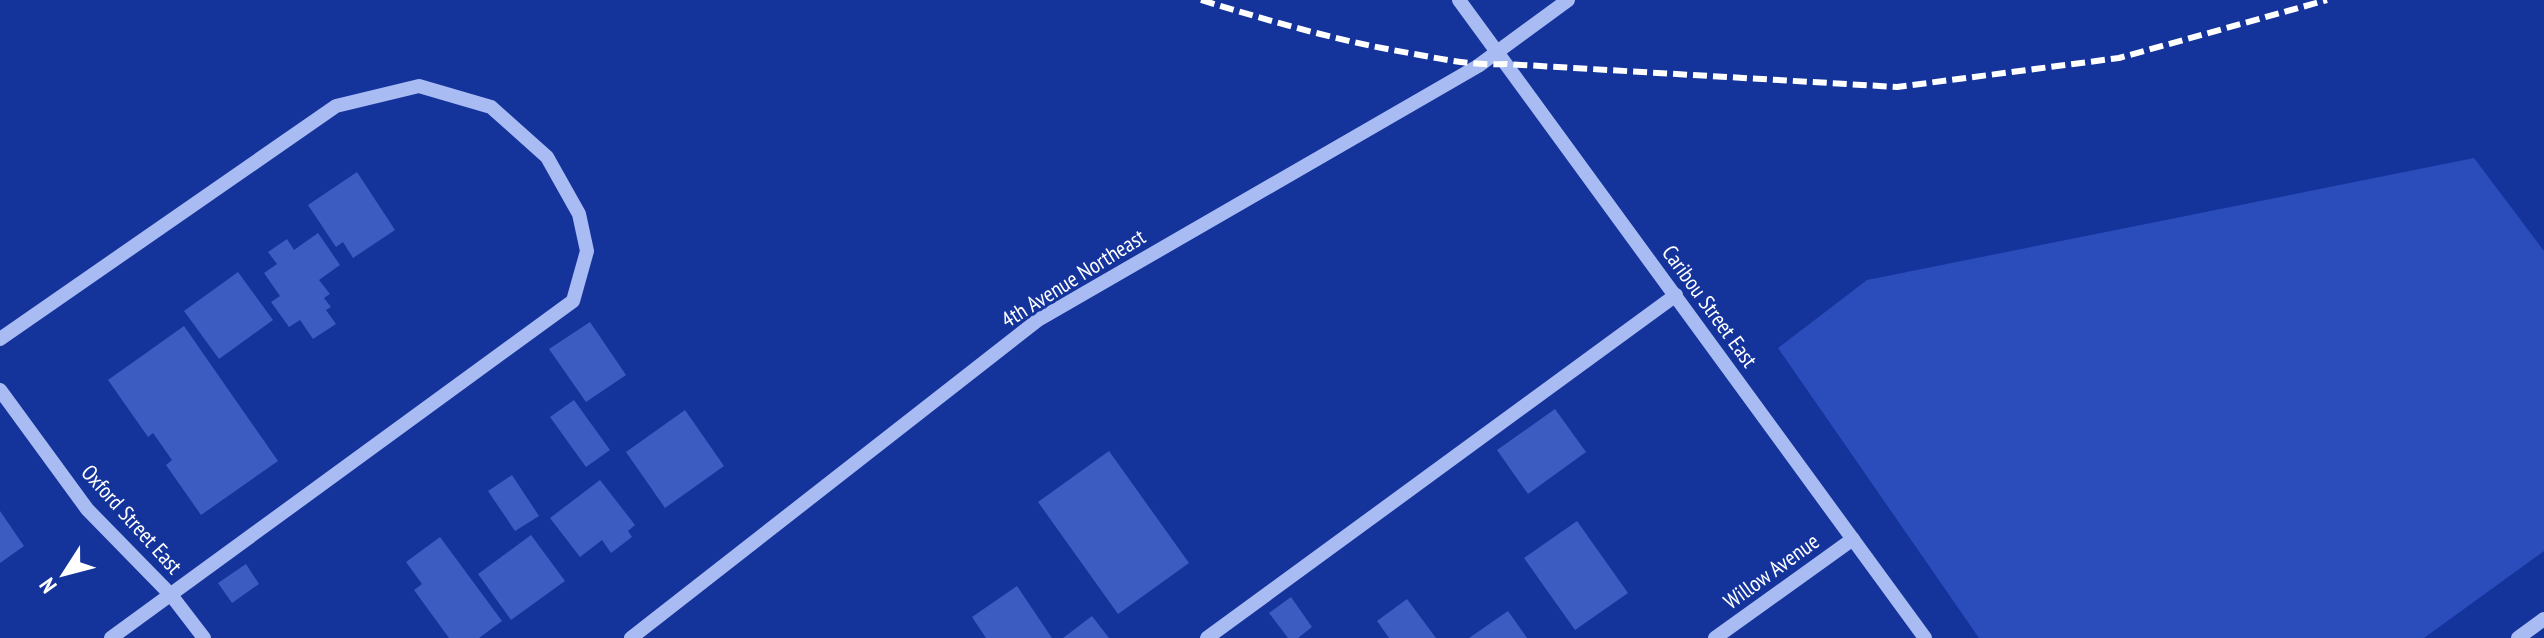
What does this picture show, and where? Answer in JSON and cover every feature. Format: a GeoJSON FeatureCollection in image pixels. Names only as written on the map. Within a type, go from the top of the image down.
{"type":"FeatureCollection","features":[{"type":"Feature","properties":{"kind":"street","name":"Caribou Street East"},"geometry":{"type":"LineString","coordinates":[[1459,0],[1925,638]]}},
{"type":"Feature","properties":{"kind":"street","name":"4th Avenue Northeast"},"geometry":{"type":"LineString","coordinates":[[631,638],[1038,320],[1478,66],[1568,0]]}},
{"type":"Feature","properties":{"kind":"street"},"geometry":{"type":"LineString","coordinates":[[0,339],[336,106],[419,86],[491,107],[547,157],[579,214],[587,251],[573,301],[111,638]]}},
{"type":"Feature","properties":{"kind":"street"},"geometry":{"type":"LineString","coordinates":[[1207,638],[1676,295]]}},
{"type":"Feature","properties":{"kind":"street","name":"Oxford Street East"},"geometry":{"type":"LineString","coordinates":[[0,390],[87,509],[171,595],[204,638]]}},
{"type":"Feature","properties":{"kind":"street","name":"Willow Avenue"},"geometry":{"type":"LineString","coordinates":[[1715,638],[1853,539]]}},
{"type":"Feature","properties":{"kind":"street"},"geometry":{"type":"LineString","coordinates":[[2518,638],[2544,619]]}},
{"type":"Feature","properties":{"kind":"shaded area"},"geometry":{"type":"Polygon","coordinates":[[[2474,158],[2544,251],[2544,551],[2424,638],[1979,638],[1778,348],[1867,280],[2474,158]]]}},
{"type":"Feature","properties":{"kind":"building"},"geometry":{"type":"Polygon","coordinates":[[[357,172],[395,230],[353,258],[343,242],[336,247],[308,205],[357,172]]]}},
{"type":"Feature","properties":{"kind":"building"},"geometry":{"type":"Polygon","coordinates":[[[318,233],[340,265],[319,280],[330,294],[324,298],[331,307],[326,310],[336,324],[313,339],[300,320],[289,327],[271,302],[280,296],[264,273],[277,264],[268,252],[287,239],[294,250],[318,233]]]}},
{"type":"Feature","properties":{"kind":"building"},"geometry":{"type":"Polygon","coordinates":[[[238,272],[273,320],[219,359],[184,311],[238,272]]]}},
{"type":"Feature","properties":{"kind":"building"},"geometry":{"type":"Polygon","coordinates":[[[590,322],[626,375],[586,402],[549,349],[590,322]]]}},
{"type":"Feature","properties":{"kind":"building"},"geometry":{"type":"Polygon","coordinates":[[[184,326],[278,461],[201,515],[166,465],[172,460],[153,433],[148,437],[108,380],[184,326]]]}},
{"type":"Feature","properties":{"kind":"building"},"geometry":{"type":"Polygon","coordinates":[[[574,400],[610,450],[586,467],[550,417],[574,400]]]}},
{"type":"Feature","properties":{"kind":"building"},"geometry":{"type":"Polygon","coordinates":[[[1555,409],[1586,452],[1528,494],[1497,450],[1555,409]]]}},
{"type":"Feature","properties":{"kind":"building"},"geometry":{"type":"Polygon","coordinates":[[[685,410],[724,466],[665,508],[626,452],[685,410]]]}},
{"type":"Feature","properties":{"kind":"building"},"geometry":{"type":"Polygon","coordinates":[[[1109,451],[1189,563],[1118,614],[1038,502],[1109,451]]]}},
{"type":"Feature","properties":{"kind":"building"},"geometry":{"type":"Polygon","coordinates":[[[512,475],[539,516],[515,531],[488,491],[512,475]]]}},
{"type":"Feature","properties":{"kind":"building"},"geometry":{"type":"Polygon","coordinates":[[[600,480],[635,525],[628,531],[632,537],[611,553],[602,540],[580,557],[550,518],[600,480]]]}},
{"type":"Feature","properties":{"kind":"building"},"geometry":{"type":"Polygon","coordinates":[[[0,511],[24,546],[0,563],[0,511]]]}},
{"type":"Feature","properties":{"kind":"building"},"geometry":{"type":"Polygon","coordinates":[[[1577,521],[1628,593],[1575,630],[1524,558],[1577,521]]]}},
{"type":"Feature","properties":{"kind":"building"},"geometry":{"type":"Polygon","coordinates":[[[531,535],[565,581],[511,620],[478,574],[531,535]]]}},
{"type":"Feature","properties":{"kind":"building"},"geometry":{"type":"Polygon","coordinates":[[[440,537],[502,621],[479,638],[449,638],[414,590],[422,584],[406,562],[440,537]]]}},
{"type":"Feature","properties":{"kind":"building"},"geometry":{"type":"Polygon","coordinates":[[[246,564],[259,584],[232,603],[218,583],[246,564]]]}},
{"type":"Feature","properties":{"kind":"building"},"geometry":{"type":"Polygon","coordinates":[[[1017,586],[1052,638],[986,638],[972,617],[1017,586]]]}},
{"type":"Feature","properties":{"kind":"building"},"geometry":{"type":"Polygon","coordinates":[[[1291,597],[1312,627],[1298,638],[1288,638],[1269,613],[1291,597]]]}},
{"type":"Feature","properties":{"kind":"building"},"geometry":{"type":"Polygon","coordinates":[[[1407,599],[1436,638],[1389,638],[1377,621],[1407,599]]]}},
{"type":"Feature","properties":{"kind":"building"},"geometry":{"type":"Polygon","coordinates":[[[1508,611],[1527,638],[1469,638],[1508,611]]]}},
{"type":"Feature","properties":{"kind":"building"},"geometry":{"type":"Polygon","coordinates":[[[1092,616],[1109,638],[1063,638],[1092,616]]]}},
{"type":"Feature","properties":{"kind":"railway"},"geometry":{"type":"LineString","coordinates":[[1201,0],[1330,36],[1458,62],[1897,87],[2119,58],[2327,0]]}}]}
